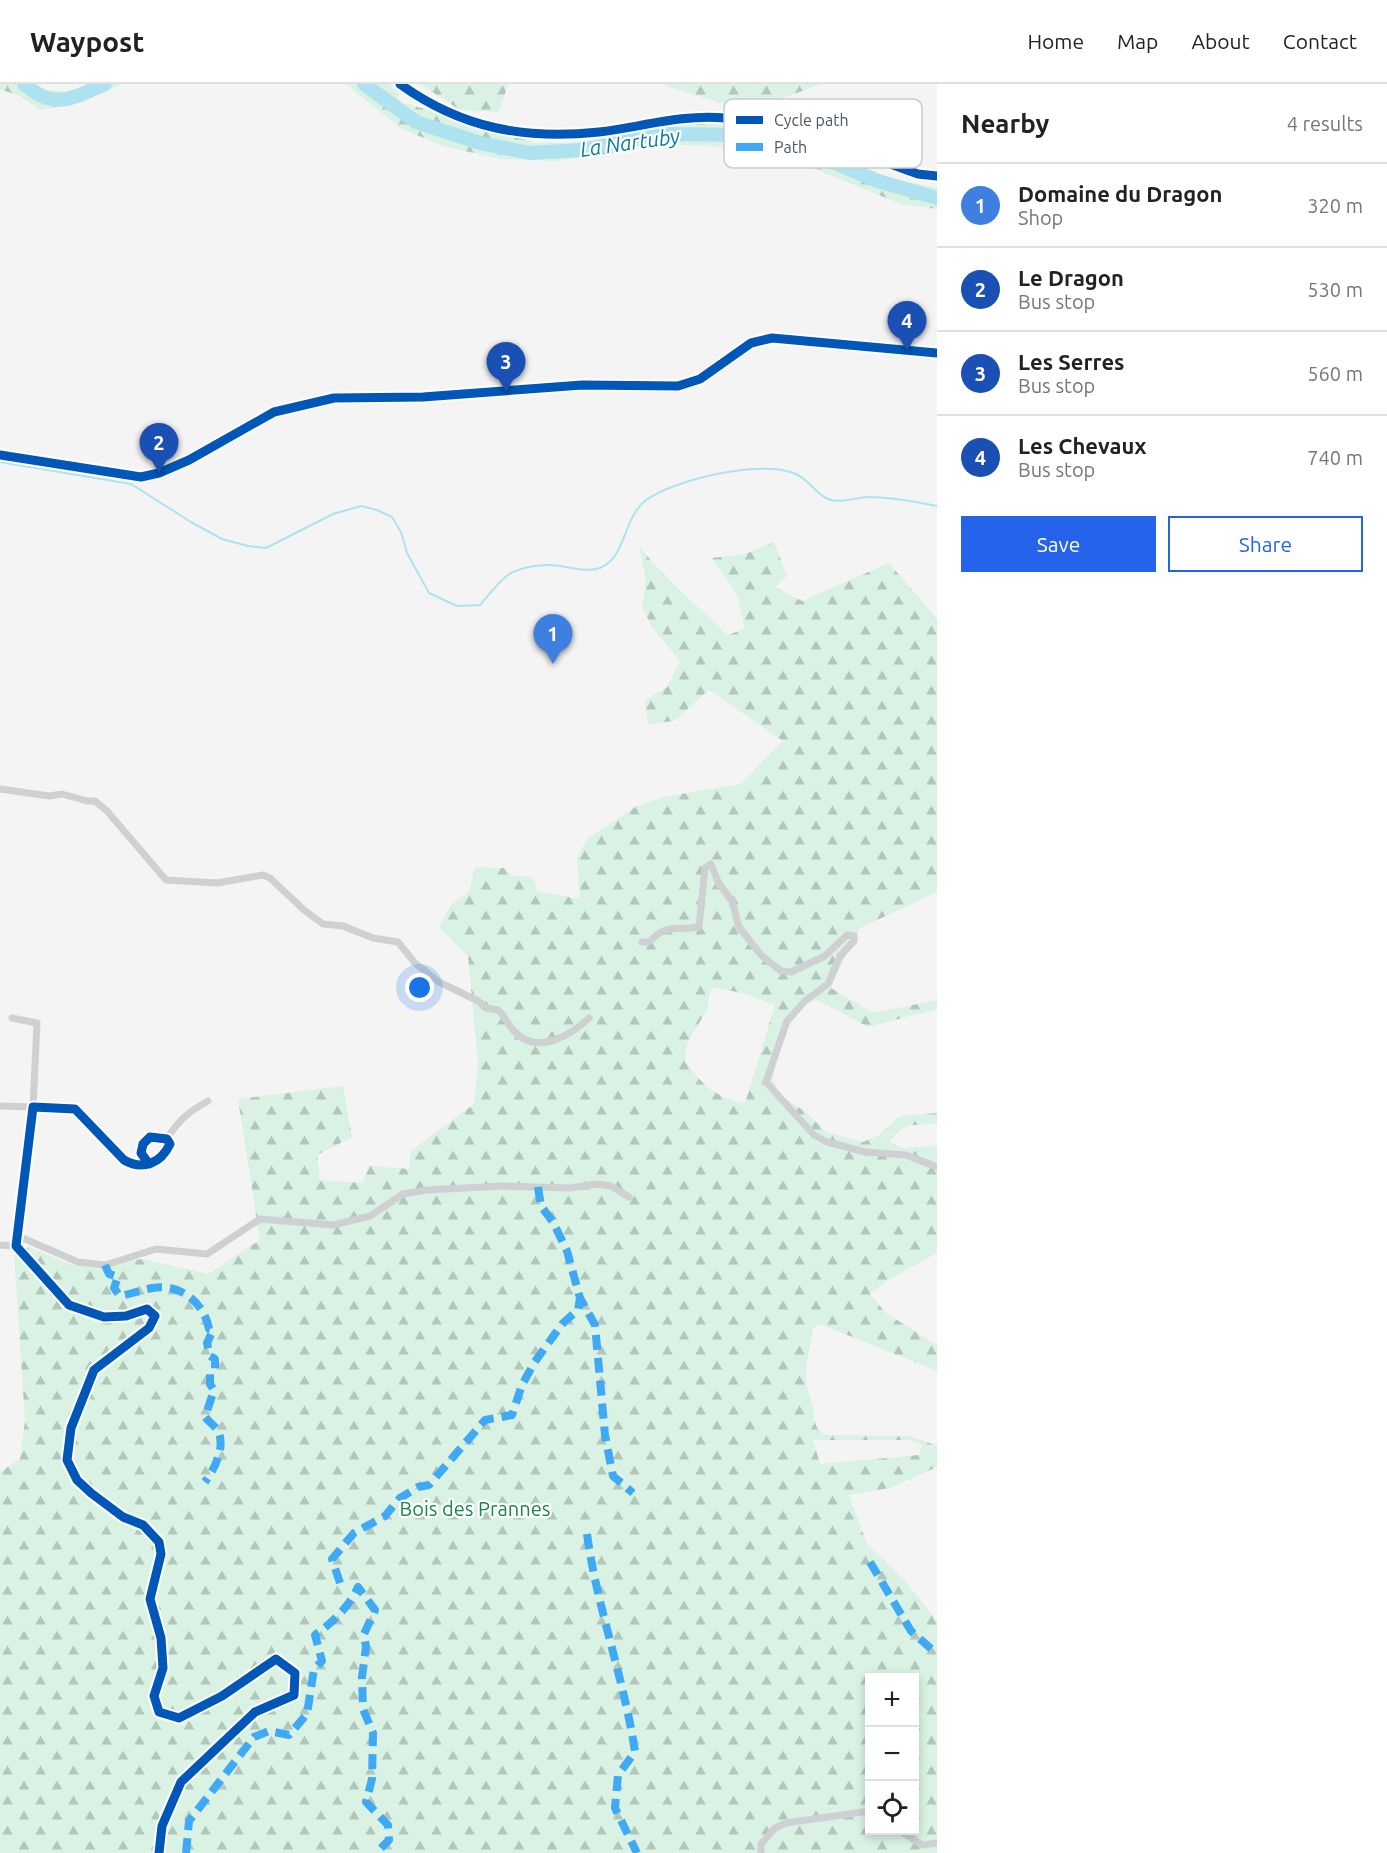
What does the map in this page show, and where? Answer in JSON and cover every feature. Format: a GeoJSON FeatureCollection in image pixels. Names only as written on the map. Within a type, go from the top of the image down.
{"type":"FeatureCollection","features":[{"type":"Feature","properties":{"kind":"street"},"geometry":{"type":"LineString","coordinates":[[400,84],[432,106],[491,129],[565,134],[598,132],[690,117],[724,118]]}},
{"type":"Feature","properties":{"kind":"street"},"geometry":{"type":"LineString","coordinates":[[900,168],[918,174],[937,176]]}},
{"type":"Feature","properties":{"kind":"street"},"geometry":{"type":"LineString","coordinates":[[0,455],[141,477],[159,473],[189,460],[274,412],[334,398],[423,397],[582,386],[678,387],[700,380],[751,343],[772,338],[937,353]]}},
{"type":"Feature","properties":{"kind":"street"},"geometry":{"type":"LineString","coordinates":[[0,789],[49,796],[62,794],[95,801],[139,846],[166,880],[217,883],[263,875],[270,878],[304,910],[323,924],[343,926],[373,938],[398,942],[415,963],[438,982],[478,1001],[486,1008],[498,1010],[512,1029],[527,1041],[558,1039],[570,1035],[589,1018]]}},
{"type":"Feature","properties":{"kind":"street"},"geometry":{"type":"LineString","coordinates":[[642,942],[649,942],[668,927],[699,927],[703,877],[708,864],[714,867],[719,884],[732,901],[739,927],[761,955],[781,971],[791,972],[810,964],[825,956],[847,935],[854,936],[854,941],[840,956],[828,984],[806,1000],[787,1021],[766,1082],[814,1135],[827,1142],[865,1152],[906,1155],[937,1167]]}},
{"type":"Feature","properties":{"kind":"street"},"geometry":{"type":"LineString","coordinates":[[12,1018],[37,1023],[33,1107],[16,1246]]}},
{"type":"Feature","properties":{"kind":"street"},"geometry":{"type":"LineString","coordinates":[[167,1138],[186,1114],[208,1101]]}},
{"type":"Feature","properties":{"kind":"street"},"geometry":{"type":"LineString","coordinates":[[0,1106],[75,1109],[124,1160],[134,1166],[149,1164],[164,1156],[170,1144],[167,1138]]}},
{"type":"Feature","properties":{"kind":"street"},"geometry":{"type":"LineString","coordinates":[[149,1164],[141,1153],[142,1144],[150,1137],[167,1138]]}},
{"type":"Feature","properties":{"kind":"street"},"geometry":{"type":"LineString","coordinates":[[16,1246],[19,1239],[25,1239],[78,1262],[105,1265],[156,1250],[207,1254],[260,1219],[333,1225],[370,1216],[403,1194],[427,1190],[503,1186],[570,1188],[597,1184],[611,1186],[628,1197]]}},
{"type":"Feature","properties":{"kind":"street"},"geometry":{"type":"LineString","coordinates":[[0,1245],[16,1246],[69,1305],[104,1317],[126,1316],[147,1309],[155,1316],[148,1328],[94,1370],[71,1428],[67,1460],[77,1480],[91,1493],[123,1517],[143,1525],[159,1542],[161,1554],[150,1599],[161,1638],[163,1668],[154,1696],[159,1712],[179,1718],[222,1696],[276,1659],[295,1673],[294,1695],[255,1712],[181,1782],[162,1826],[159,1853]]}},
{"type":"Feature","properties":{"kind":"street"},"geometry":{"type":"LineString","coordinates":[[761,1853],[761,1844],[775,1828],[786,1823],[865,1812]]}},
{"type":"Feature","properties":{"kind":"street"},"geometry":{"type":"LineString","coordinates":[[907,1835],[922,1845],[937,1843]]}},
{"type":"Feature","properties":{"kind":"green space"},"geometry":{"type":"Polygon","coordinates":[[[0,84],[38,84],[40,89],[68,92],[87,84],[121,84],[85,101],[41,110],[19,96],[0,89],[0,84]]]}},
{"type":"Feature","properties":{"kind":"green space","name":"La Nartuby"},"geometry":{"type":"Polygon","coordinates":[[[346,84],[389,84],[398,92],[400,102],[489,131],[527,135],[533,143],[568,143],[606,138],[683,122],[724,121],[724,147],[654,143],[615,153],[554,161],[500,159],[443,146],[400,128],[346,84]]]}},
{"type":"Feature","properties":{"kind":"green space"},"geometry":{"type":"Polygon","coordinates":[[[420,84],[508,84],[499,112],[460,110],[420,84]]]}},
{"type":"Feature","properties":{"kind":"green space"},"geometry":{"type":"Polygon","coordinates":[[[665,84],[821,84],[780,99],[724,99],[724,104],[665,84]]]}},
{"type":"Feature","properties":{"kind":"green space","name":"La Nartuby"},"geometry":{"type":"Polygon","coordinates":[[[815,168],[866,168],[890,178],[937,188],[937,209],[901,204],[815,168]]]}},
{"type":"Feature","properties":{"kind":"green space","name":"Bois des Prannes"},"geometry":{"type":"Polygon","coordinates":[[[774,542],[787,576],[775,587],[802,601],[889,563],[937,619],[937,892],[860,928],[831,988],[873,1013],[937,1000],[937,1009],[868,1027],[818,1000],[808,1003],[790,1023],[777,1052],[773,1080],[781,1096],[806,1112],[826,1132],[863,1142],[879,1135],[900,1116],[937,1113],[937,1123],[911,1125],[901,1130],[889,1142],[902,1148],[937,1146],[937,1253],[888,1280],[870,1294],[886,1313],[937,1345],[937,1371],[820,1324],[813,1328],[806,1373],[815,1422],[818,1429],[825,1435],[914,1437],[937,1446],[937,1467],[890,1488],[849,1495],[867,1544],[906,1582],[937,1621],[937,1853],[0,1853],[0,1472],[20,1459],[25,1421],[14,1253],[29,1247],[72,1265],[144,1259],[208,1274],[260,1240],[238,1099],[343,1086],[352,1137],[317,1155],[320,1180],[362,1183],[370,1166],[409,1169],[411,1151],[474,1104],[478,1063],[468,956],[439,927],[451,905],[469,892],[475,867],[504,868],[511,875],[533,877],[537,891],[580,899],[577,858],[588,838],[635,807],[663,797],[741,784],[783,741],[709,690],[674,721],[648,724],[645,700],[667,687],[680,661],[652,627],[642,607],[646,579],[639,547],[672,583],[728,635],[745,629],[737,595],[712,558],[745,554],[774,542]],[[715,987],[710,991],[707,1010],[687,1043],[685,1061],[710,1089],[726,1098],[745,1103],[775,1005],[749,995],[715,987]],[[813,1440],[820,1464],[919,1455],[922,1445],[909,1440],[813,1440]]]}},
{"type":"Feature","properties":{"kind":"waterway","name":"La Nartuby"},"geometry":{"type":"LineString","coordinates":[[24,84],[35,92],[55,100],[73,97],[105,84]]}},
{"type":"Feature","properties":{"kind":"waterway","name":"La Nartuby"},"geometry":{"type":"LineString","coordinates":[[364,84],[416,122],[480,143],[530,153],[582,150],[662,134],[724,135]]}},
{"type":"Feature","properties":{"kind":"waterway","name":"La Nartuby"},"geometry":{"type":"LineString","coordinates":[[847,168],[878,181],[937,198]]}},
{"type":"Feature","properties":{"kind":"waterway"},"geometry":{"type":"LineString","coordinates":[[0,462],[131,484],[222,539],[248,546],[266,548],[333,514],[361,506],[377,510],[392,517],[401,532],[407,553],[429,593],[457,606],[480,605],[504,578],[521,569],[544,565],[584,570],[602,567],[616,554],[633,517],[646,500],[677,485],[720,473],[762,469],[781,470],[800,476],[828,499],[843,501],[878,497],[937,506]]}},
{"type":"Feature","properties":{"kind":"marked path"},"geometry":{"type":"LineString","coordinates":[[538,1187],[541,1206],[553,1222],[567,1251],[580,1298],[595,1325],[605,1435],[613,1476],[633,1493]]}},
{"type":"Feature","properties":{"kind":"marked path"},"geometry":{"type":"LineString","coordinates":[[105,1265],[109,1274],[118,1277],[114,1288],[120,1296],[148,1289],[172,1288],[189,1296],[196,1303],[202,1310],[209,1329],[213,1330],[207,1343],[210,1356],[215,1359],[215,1369],[210,1374],[210,1384],[214,1390],[205,1417],[218,1431],[221,1444],[215,1465],[205,1482]]}},
{"type":"Feature","properties":{"kind":"marked path"},"geometry":{"type":"LineString","coordinates":[[340,1583],[332,1559],[354,1533],[385,1516],[400,1498],[418,1487],[429,1485],[485,1420],[512,1415],[522,1385],[534,1363],[562,1324],[578,1310],[580,1298]]}},
{"type":"Feature","properties":{"kind":"marked path"},"geometry":{"type":"LineString","coordinates":[[587,1534],[591,1562],[635,1752],[618,1775],[615,1808],[637,1853]]}},
{"type":"Feature","properties":{"kind":"marked path"},"geometry":{"type":"LineString","coordinates":[[870,1562],[911,1631],[937,1654]]}},
{"type":"Feature","properties":{"kind":"marked path"},"geometry":{"type":"LineString","coordinates":[[186,1853],[189,1821],[254,1737],[269,1731],[289,1735],[307,1714],[314,1669],[322,1661],[315,1635],[340,1614],[358,1587],[375,1610],[364,1634],[366,1647],[362,1677],[363,1709],[373,1733],[372,1779],[366,1802],[388,1825],[389,1840],[376,1853]]}},
{"type":"Feature","properties":{"kind":"cycle path"},"geometry":{"type":"LineString","coordinates":[[400,84],[423,99],[470,121],[519,132],[571,134],[599,132],[677,119],[724,118]]}},
{"type":"Feature","properties":{"kind":"cycle path"},"geometry":{"type":"LineString","coordinates":[[902,168],[918,174],[937,176]]}},
{"type":"Feature","properties":{"kind":"cycle path"},"geometry":{"type":"LineString","coordinates":[[0,455],[141,477],[159,473],[189,460],[274,412],[334,398],[423,397],[582,385],[678,386],[700,379],[751,343],[772,338],[937,353]]}},
{"type":"Feature","properties":{"kind":"cycle path"},"geometry":{"type":"LineString","coordinates":[[149,1164],[141,1153],[143,1144],[150,1137],[167,1139],[170,1144],[162,1156],[151,1163],[145,1165],[138,1165],[124,1160],[75,1109],[33,1107],[16,1246],[69,1305],[104,1317],[126,1316],[147,1309],[155,1316],[149,1328],[94,1370],[71,1428],[67,1460],[77,1480],[91,1493],[123,1517],[143,1525],[159,1542],[161,1554],[150,1599],[161,1638],[163,1668],[154,1696],[159,1712],[179,1718],[222,1696],[276,1659],[295,1673],[294,1695],[255,1712],[181,1782],[162,1826],[159,1853]]}},
{"type":"Feature","properties":{"kind":"place","name":"Les Chevaux"},"geometry":{"type":"Point","coordinates":[907,351]}},
{"type":"Feature","properties":{"kind":"place","name":"Les Serres"},"geometry":{"type":"Point","coordinates":[506,392]}},
{"type":"Feature","properties":{"kind":"place","name":"Le Dragon"},"geometry":{"type":"Point","coordinates":[159,473]}},
{"type":"Feature","properties":{"kind":"place","name":"Domaine du Dragon"},"geometry":{"type":"Point","coordinates":[553,664]}}]}
